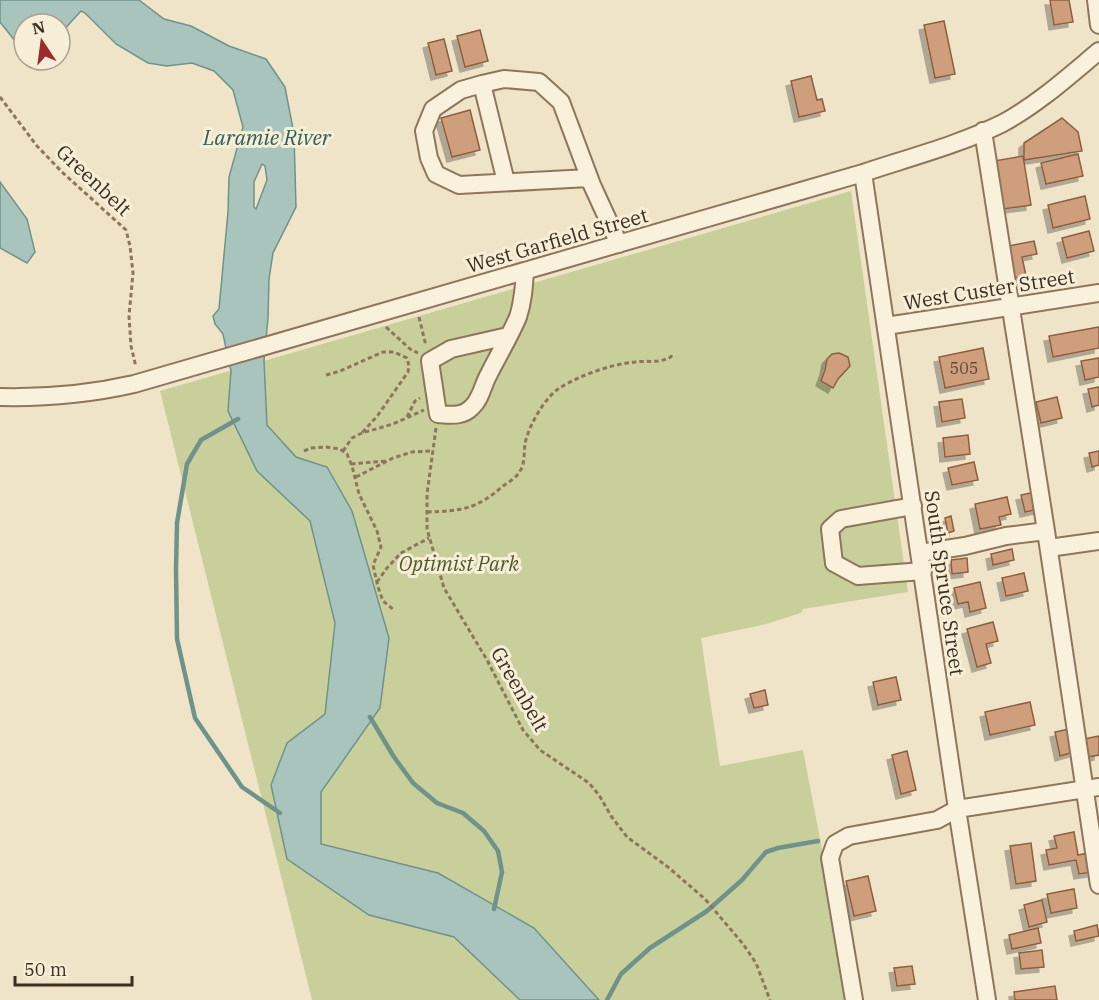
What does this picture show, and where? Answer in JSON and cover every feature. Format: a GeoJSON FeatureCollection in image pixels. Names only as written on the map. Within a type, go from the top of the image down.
{"type":"FeatureCollection","features":[{"type":"Feature","properties":{"kind":"street"},"geometry":{"type":"LineString","coordinates":[[1096,0],[1099,25]]}},
{"type":"Feature","properties":{"kind":"street","name":"West Garfield Street"},"geometry":{"type":"LineString","coordinates":[[0,397],[61,396],[134,384],[863,172],[963,139],[1003,122],[1032,104],[1099,51]]}},
{"type":"Feature","properties":{"kind":"street"},"geometry":{"type":"LineString","coordinates":[[589,178],[459,185],[436,174],[429,158],[424,131],[433,109],[461,90],[504,79],[539,82],[561,102],[589,178],[619,244]]}},
{"type":"Feature","properties":{"kind":"street"},"geometry":{"type":"LineString","coordinates":[[482,84],[506,182]]}},
{"type":"Feature","properties":{"kind":"street"},"geometry":{"type":"LineString","coordinates":[[983,131],[1048,539],[1092,788],[1099,885]]}},
{"type":"Feature","properties":{"kind":"street","name":"South Spruce Street"},"geometry":{"type":"LineString","coordinates":[[863,172],[987,1000]]}},
{"type":"Feature","properties":{"kind":"street"},"geometry":{"type":"LineString","coordinates":[[508,336],[451,349],[430,361],[437,411],[453,416],[462,415],[473,407],[518,317],[525,271]]}},
{"type":"Feature","properties":{"kind":"street","name":"West Custer Street"},"geometry":{"type":"LineString","coordinates":[[886,326],[1099,293]]}},
{"type":"Feature","properties":{"kind":"street"},"geometry":{"type":"LineString","coordinates":[[913,506],[841,519],[830,529],[831,546],[834,563],[858,576],[923,571]]}},
{"type":"Feature","properties":{"kind":"street"},"geometry":{"type":"LineString","coordinates":[[920,553],[965,546],[1006,536],[1099,541]]}},
{"type":"Feature","properties":{"kind":"street"},"geometry":{"type":"LineString","coordinates":[[854,1000],[830,858],[835,844],[849,836],[937,820],[957,809],[1092,788]]}},
{"type":"Feature","properties":{"kind":"path","name":"Greenbelt"},"geometry":{"type":"LineString","coordinates":[[0,97],[37,146],[126,230],[133,273],[130,326],[131,346],[136,368]]}},
{"type":"Feature","properties":{"kind":"path"},"geometry":{"type":"LineString","coordinates":[[373,314],[410,349],[430,361]]}},
{"type":"Feature","properties":{"kind":"path"},"geometry":{"type":"LineString","coordinates":[[362,433],[378,415],[408,372],[407,358],[410,349]]}},
{"type":"Feature","properties":{"kind":"path"},"geometry":{"type":"LineString","coordinates":[[327,375],[383,352],[394,352],[407,358]]}},
{"type":"Feature","properties":{"kind":"path"},"geometry":{"type":"LineString","coordinates":[[427,512],[456,511],[474,506],[493,495],[511,480],[521,470],[526,440],[537,413],[556,390],[602,369],[635,362],[661,362],[671,357],[672,352]]}},
{"type":"Feature","properties":{"kind":"path"},"geometry":{"type":"LineString","coordinates":[[407,419],[415,401],[434,388]]}},
{"type":"Feature","properties":{"kind":"path"},"geometry":{"type":"LineString","coordinates":[[343,451],[352,438],[362,433],[407,419],[423,411],[437,411]]}},
{"type":"Feature","properties":{"kind":"path","name":"Greenbelt"},"geometry":{"type":"LineString","coordinates":[[437,411],[427,494],[427,529],[444,588],[487,660],[523,730],[540,750],[589,783],[627,837],[705,898],[756,963],[770,1000]]}},
{"type":"Feature","properties":{"kind":"path"},"geometry":{"type":"LineString","coordinates":[[304,451],[327,447],[340,449],[347,454],[359,494],[377,531],[381,548],[373,565],[383,602],[394,610]]}},
{"type":"Feature","properties":{"kind":"path"},"geometry":{"type":"LineString","coordinates":[[355,477],[388,460],[412,452],[432,452]]}},
{"type":"Feature","properties":{"kind":"path"},"geometry":{"type":"LineString","coordinates":[[351,464],[388,460]]}},
{"type":"Feature","properties":{"kind":"path"},"geometry":{"type":"LineString","coordinates":[[377,582],[401,553],[430,538]]}},
{"type":"Feature","properties":{"kind":"green space","name":"Optimist Park"},"geometry":{"type":"Polygon","coordinates":[[[851,191],[908,592],[803,609],[801,613],[766,624],[701,638],[720,766],[803,750],[851,1000],[312,1000],[160,391],[851,191]]]}},
{"type":"Feature","properties":{"kind":"water","name":"Laramie River"},"geometry":{"type":"Polygon","coordinates":[[[0,0],[139,0],[164,19],[191,26],[229,46],[266,59],[285,87],[294,134],[296,207],[273,253],[269,279],[264,361],[267,425],[296,457],[327,467],[352,511],[389,638],[380,708],[321,792],[321,844],[438,873],[534,928],[599,1000],[520,1000],[454,937],[369,915],[287,859],[271,785],[287,743],[325,714],[335,623],[310,521],[257,471],[228,411],[231,371],[223,334],[215,324],[213,316],[219,309],[229,177],[243,127],[233,90],[214,71],[192,63],[167,66],[148,63],[116,44],[81,11],[72,21],[72,12],[12,12],[12,37],[0,22],[0,0]],[[262,164],[254,182],[254,207],[256,209],[267,180],[265,166],[262,164]]]}},
{"type":"Feature","properties":{"kind":"water"},"geometry":{"type":"Polygon","coordinates":[[[0,182],[27,219],[35,252],[27,263],[0,248],[0,182]]]}},
{"type":"Feature","properties":{"kind":"building"},"geometry":{"type":"Polygon","coordinates":[[[1050,0],[1069,0],[1073,22],[1054,25],[1050,0]]]}},
{"type":"Feature","properties":{"kind":"building"},"geometry":{"type":"Polygon","coordinates":[[[944,21],[955,74],[935,78],[924,25],[944,21]]]}},
{"type":"Feature","properties":{"kind":"building"},"geometry":{"type":"Polygon","coordinates":[[[480,30],[488,61],[465,67],[457,36],[480,30]]]}},
{"type":"Feature","properties":{"kind":"building"},"geometry":{"type":"Polygon","coordinates":[[[444,39],[452,71],[436,75],[428,43],[444,39]]]}},
{"type":"Feature","properties":{"kind":"building"},"geometry":{"type":"Polygon","coordinates":[[[811,76],[817,100],[822,99],[825,111],[799,117],[791,81],[811,76]]]}},
{"type":"Feature","properties":{"kind":"building"},"geometry":{"type":"Polygon","coordinates":[[[470,110],[480,150],[452,157],[441,118],[470,110]]]}},
{"type":"Feature","properties":{"kind":"building"},"geometry":{"type":"Polygon","coordinates":[[[1062,118],[1078,132],[1082,151],[1024,160],[1024,143],[1062,118]]]}},
{"type":"Feature","properties":{"kind":"building"},"geometry":{"type":"Polygon","coordinates":[[[1078,154],[1083,176],[1046,184],[1041,163],[1078,154]]]}},
{"type":"Feature","properties":{"kind":"building"},"geometry":{"type":"Polygon","coordinates":[[[1023,156],[1031,205],[1003,209],[994,161],[1023,156]]]}},
{"type":"Feature","properties":{"kind":"building"},"geometry":{"type":"Polygon","coordinates":[[[1085,196],[1090,219],[1053,228],[1048,205],[1085,196]]]}},
{"type":"Feature","properties":{"kind":"building"},"geometry":{"type":"Polygon","coordinates":[[[1089,231],[1094,251],[1067,258],[1062,238],[1089,231]]]}},
{"type":"Feature","properties":{"kind":"building"},"geometry":{"type":"Polygon","coordinates":[[[1034,241],[1037,254],[1022,257],[1026,276],[1014,278],[1008,246],[1034,241]]]}},
{"type":"Feature","properties":{"kind":"building"},"geometry":{"type":"Polygon","coordinates":[[[1099,327],[1099,348],[1053,357],[1049,336],[1099,327]]]}},
{"type":"Feature","properties":{"kind":"building"},"geometry":{"type":"Polygon","coordinates":[[[983,348],[989,379],[945,388],[939,357],[983,348]]]}},
{"type":"Feature","properties":{"kind":"building"},"geometry":{"type":"Polygon","coordinates":[[[839,353],[848,357],[850,366],[833,388],[821,381],[827,359],[832,354],[839,353]]]}},
{"type":"Feature","properties":{"kind":"building"},"geometry":{"type":"Polygon","coordinates":[[[1099,358],[1099,377],[1085,380],[1081,361],[1099,358]]]}},
{"type":"Feature","properties":{"kind":"building"},"geometry":{"type":"Polygon","coordinates":[[[1099,387],[1099,405],[1092,407],[1088,389],[1099,387]]]}},
{"type":"Feature","properties":{"kind":"building"},"geometry":{"type":"Polygon","coordinates":[[[1057,397],[1062,418],[1041,423],[1036,402],[1057,397]]]}},
{"type":"Feature","properties":{"kind":"building"},"geometry":{"type":"Polygon","coordinates":[[[962,399],[965,418],[942,422],[939,402],[962,399]]]}},
{"type":"Feature","properties":{"kind":"building"},"geometry":{"type":"Polygon","coordinates":[[[968,435],[970,454],[945,457],[943,438],[968,435]]]}},
{"type":"Feature","properties":{"kind":"building"},"geometry":{"type":"Polygon","coordinates":[[[1099,451],[1099,465],[1092,467],[1089,453],[1099,451]]]}},
{"type":"Feature","properties":{"kind":"building"},"geometry":{"type":"Polygon","coordinates":[[[974,462],[978,480],[952,485],[948,468],[974,462]]]}},
{"type":"Feature","properties":{"kind":"building"},"geometry":{"type":"Polygon","coordinates":[[[1035,492],[1039,509],[1025,512],[1021,495],[1035,492]]]}},
{"type":"Feature","properties":{"kind":"building"},"geometry":{"type":"Polygon","coordinates":[[[1007,497],[1011,514],[999,517],[1001,525],[980,529],[975,504],[1007,497]]]}},
{"type":"Feature","properties":{"kind":"building"},"geometry":{"type":"Polygon","coordinates":[[[951,516],[954,531],[948,533],[945,518],[951,516]]]}},
{"type":"Feature","properties":{"kind":"building"},"geometry":{"type":"Polygon","coordinates":[[[1012,549],[1014,560],[993,565],[991,554],[1012,549]]]}},
{"type":"Feature","properties":{"kind":"building"},"geometry":{"type":"Polygon","coordinates":[[[967,558],[968,572],[952,574],[951,560],[967,558]]]}},
{"type":"Feature","properties":{"kind":"building"},"geometry":{"type":"Polygon","coordinates":[[[1024,573],[1028,591],[1006,596],[1002,578],[1024,573]]]}},
{"type":"Feature","properties":{"kind":"building"},"geometry":{"type":"Polygon","coordinates":[[[980,582],[986,608],[970,612],[968,602],[958,604],[954,588],[980,582]]]}},
{"type":"Feature","properties":{"kind":"building"},"geometry":{"type":"Polygon","coordinates":[[[993,622],[998,641],[986,644],[991,663],[977,667],[967,629],[993,622]]]}},
{"type":"Feature","properties":{"kind":"building"},"geometry":{"type":"Polygon","coordinates":[[[896,677],[901,700],[878,705],[873,682],[896,677]]]}},
{"type":"Feature","properties":{"kind":"building"},"geometry":{"type":"Polygon","coordinates":[[[765,690],[768,705],[754,708],[750,694],[765,690]]]}},
{"type":"Feature","properties":{"kind":"building"},"geometry":{"type":"Polygon","coordinates":[[[1030,702],[1035,725],[990,735],[985,712],[1030,702]]]}},
{"type":"Feature","properties":{"kind":"building"},"geometry":{"type":"Polygon","coordinates":[[[1069,729],[1074,752],[1060,756],[1055,732],[1069,729]]]}},
{"type":"Feature","properties":{"kind":"building"},"geometry":{"type":"Polygon","coordinates":[[[1099,736],[1099,755],[1088,757],[1084,739],[1099,736]]]}},
{"type":"Feature","properties":{"kind":"building"},"geometry":{"type":"Polygon","coordinates":[[[907,751],[916,790],[901,794],[892,755],[907,751]]]}},
{"type":"Feature","properties":{"kind":"building"},"geometry":{"type":"Polygon","coordinates":[[[1074,832],[1078,855],[1088,853],[1092,872],[1079,874],[1076,860],[1049,865],[1046,850],[1057,848],[1054,836],[1074,832]]]}},
{"type":"Feature","properties":{"kind":"building"},"geometry":{"type":"Polygon","coordinates":[[[1031,843],[1036,881],[1016,884],[1010,846],[1031,843]]]}},
{"type":"Feature","properties":{"kind":"building"},"geometry":{"type":"Polygon","coordinates":[[[868,876],[876,911],[854,916],[846,881],[868,876]]]}},
{"type":"Feature","properties":{"kind":"building"},"geometry":{"type":"Polygon","coordinates":[[[1074,889],[1077,908],[1051,913],[1047,894],[1074,889]]]}},
{"type":"Feature","properties":{"kind":"building"},"geometry":{"type":"Polygon","coordinates":[[[1042,900],[1047,922],[1029,927],[1024,905],[1042,900]]]}},
{"type":"Feature","properties":{"kind":"building"},"geometry":{"type":"Polygon","coordinates":[[[1097,925],[1099,936],[1076,941],[1074,931],[1097,925]]]}},
{"type":"Feature","properties":{"kind":"building"},"geometry":{"type":"Polygon","coordinates":[[[1038,928],[1041,943],[1012,949],[1009,935],[1038,928]]]}},
{"type":"Feature","properties":{"kind":"building"},"geometry":{"type":"Polygon","coordinates":[[[1042,950],[1044,967],[1021,969],[1019,953],[1042,950]]]}},
{"type":"Feature","properties":{"kind":"building"},"geometry":{"type":"Polygon","coordinates":[[[912,966],[915,984],[897,986],[894,968],[912,966]]]}},
{"type":"Feature","properties":{"kind":"building"},"geometry":{"type":"Polygon","coordinates":[[[1055,986],[1057,1000],[1015,1000],[1014,992],[1055,986]]]}},
{"type":"Feature","properties":{"kind":"waterway"},"geometry":{"type":"LineString","coordinates":[[238,419],[201,440],[187,464],[177,523],[177,639],[195,718],[242,787],[280,813]]}},
{"type":"Feature","properties":{"kind":"waterway"},"geometry":{"type":"LineString","coordinates":[[370,717],[413,783],[437,803],[463,813],[484,831],[498,851],[502,872],[494,909]]}},
{"type":"Feature","properties":{"kind":"waterway"},"geometry":{"type":"LineString","coordinates":[[607,1000],[621,974],[650,948],[707,911],[742,880],[766,852],[818,841]]}}]}
